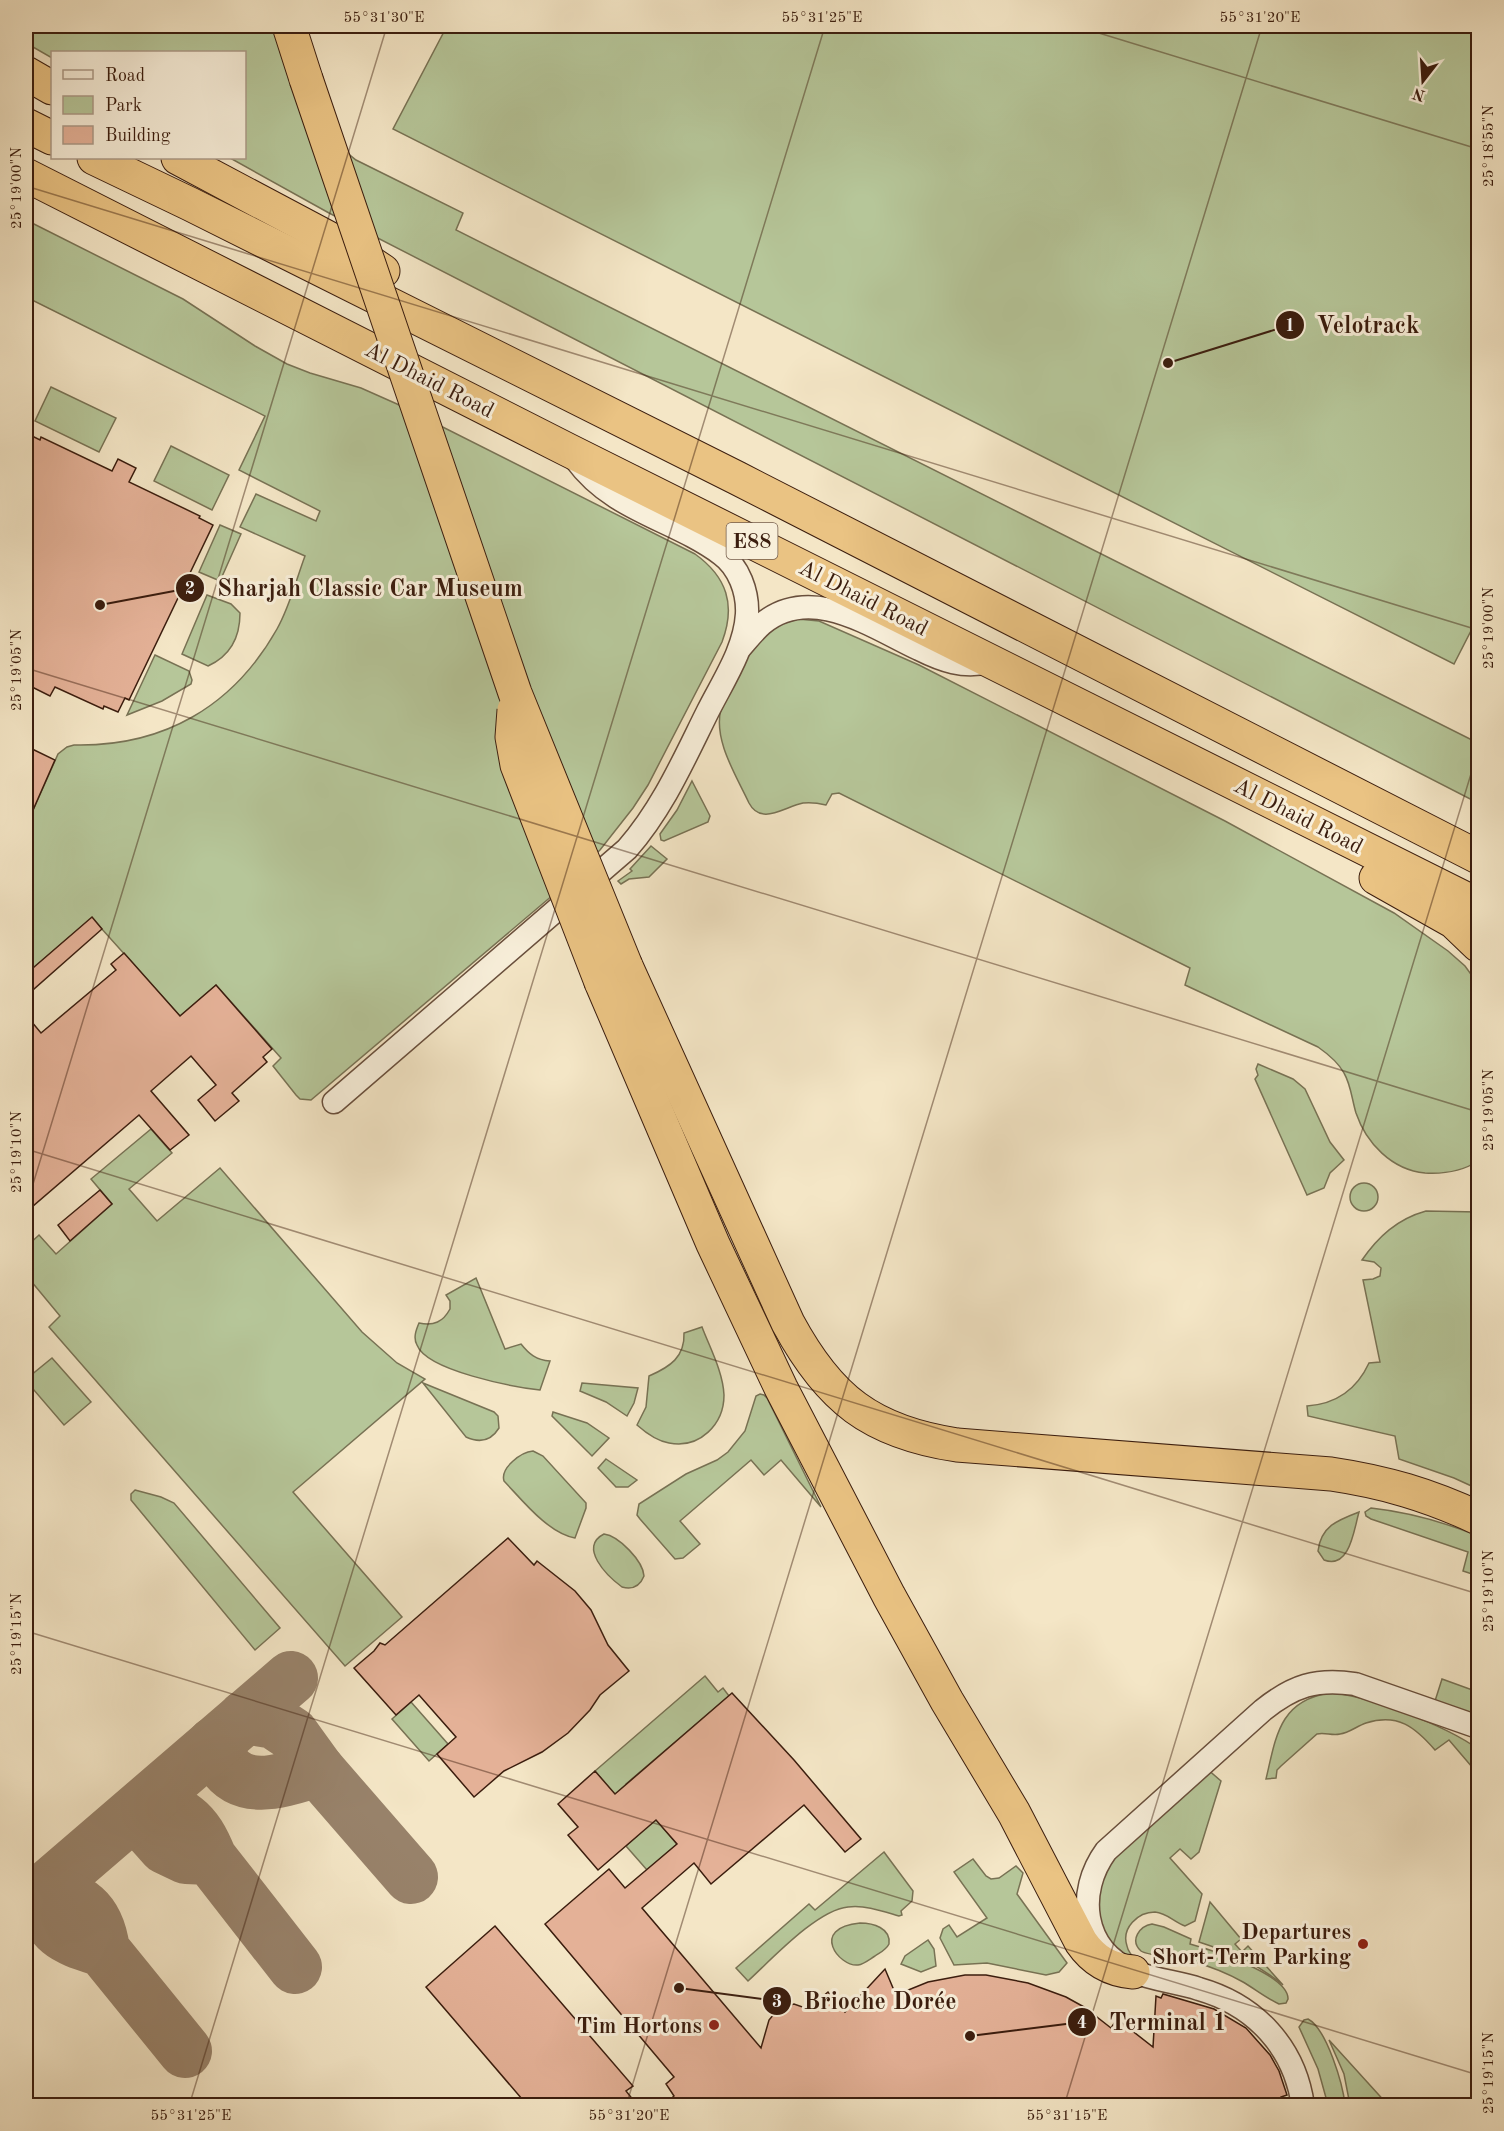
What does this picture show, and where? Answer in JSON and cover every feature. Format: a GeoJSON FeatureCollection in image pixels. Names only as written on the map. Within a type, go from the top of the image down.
{"type":"FeatureCollection","features":[{"type":"Feature","properties":{"kind":"highway"},"geometry":{"type":"LineString","coordinates":[[289,26],[515,693],[512,737],[517,765],[613,974],[788,1323],[816,1370],[854,1407],[877,1422],[929,1441],[1331,1474],[1364,1479],[1424,1494],[1479,1518]]}},
{"type":"Feature","properties":{"kind":"highway"},"geometry":{"type":"LineString","coordinates":[[26,73],[51,87]]}},
{"type":"Feature","properties":{"kind":"highway"},"geometry":{"type":"LineString","coordinates":[[26,125],[51,138]]}},
{"type":"Feature","properties":{"kind":"highway","name":"Al Dhaid Road"},"geometry":{"type":"LineString","coordinates":[[96,159],[426,322],[1477,856]]}},
{"type":"Feature","properties":{"kind":"highway"},"geometry":{"type":"LineString","coordinates":[[180,159],[375,265],[395,281],[412,300],[426,322]]}},
{"type":"Feature","properties":{"kind":"highway","name":"Al Dhaid Road"},"geometry":{"type":"LineString","coordinates":[[26,175],[568,450],[1479,905]]}},
{"type":"Feature","properties":{"kind":"highway"},"geometry":{"type":"LineString","coordinates":[[1299,815],[1318,839],[1341,858],[1454,922],[1479,945]]}},
{"type":"Feature","properties":{"kind":"highway"},"geometry":{"type":"LineString","coordinates":[[613,974],[713,1244],[781,1388],[889,1596],[947,1701],[1014,1813],[1080,1941],[1088,1952],[1105,1965],[1133,1972]]}},
{"type":"Feature","properties":{"kind":"street"},"geometry":{"type":"LineString","coordinates":[[334,1102],[627,849],[644,830],[662,803],[739,649],[747,617],[747,605],[741,580],[730,562],[709,547],[616,498],[588,476],[568,450]]}},
{"type":"Feature","properties":{"kind":"street"},"geometry":{"type":"LineString","coordinates":[[739,649],[754,631],[771,618],[791,609],[820,607],[837,610],[941,660],[967,665],[992,661]]}},
{"type":"Feature","properties":{"kind":"street"},"geometry":{"type":"LineString","coordinates":[[1303,2106],[1298,2082],[1280,2045],[1269,2030],[1254,2016],[1202,1989],[1133,1972],[1119,1964],[1107,1953],[1092,1926],[1087,1897],[1088,1886],[1095,1867],[1111,1846],[1279,1697],[1305,1685],[1338,1681],[1355,1684],[1479,1726]]}},
{"type":"Feature","properties":{"kind":"green space"},"geometry":{"type":"Polygon","coordinates":[[[26,26],[283,26],[334,142],[356,160],[463,213],[456,230],[1478,743],[1478,803],[329,213],[232,159],[246,159],[246,51],[51,51],[51,57],[26,43],[26,26]]]}},
{"type":"Feature","properties":{"kind":"green space"},"geometry":{"type":"Polygon","coordinates":[[[447,26],[1478,26],[1478,617],[1454,664],[393,129],[447,26]]]}},
{"type":"Feature","properties":{"kind":"green space"},"geometry":{"type":"Polygon","coordinates":[[[26,220],[183,299],[287,364],[361,388],[397,404],[695,554],[715,572],[726,593],[728,616],[722,642],[648,785],[600,850],[553,895],[311,1100],[300,1099],[296,1095],[273,1066],[281,1058],[216,985],[180,1016],[92,918],[26,974],[26,826],[58,754],[74,745],[106,744],[137,739],[166,730],[217,701],[259,656],[277,629],[305,556],[240,527],[256,494],[316,521],[320,511],[239,470],[265,416],[26,297],[26,220]]]}},
{"type":"Feature","properties":{"kind":"green space"},"geometry":{"type":"Polygon","coordinates":[[[51,387],[116,418],[99,452],[35,421],[51,387]]]}},
{"type":"Feature","properties":{"kind":"green space"},"geometry":{"type":"Polygon","coordinates":[[[171,446],[229,475],[212,510],[154,481],[171,446]]]}},
{"type":"Feature","properties":{"kind":"green space"},"geometry":{"type":"Polygon","coordinates":[[[220,525],[241,534],[220,581],[199,572],[220,525]]]}},
{"type":"Feature","properties":{"kind":"green space"},"geometry":{"type":"Polygon","coordinates":[[[207,595],[231,604],[240,613],[236,638],[232,645],[222,657],[208,666],[182,654],[207,595]]]}},
{"type":"Feature","properties":{"kind":"green space"},"geometry":{"type":"Polygon","coordinates":[[[798,619],[819,621],[919,665],[1225,821],[1394,913],[1448,951],[1465,966],[1478,984],[1478,1161],[1446,1172],[1425,1173],[1413,1171],[1391,1161],[1366,1135],[1360,1124],[1342,1069],[1318,1047],[1185,985],[1190,968],[839,793],[832,794],[826,805],[803,803],[766,814],[754,810],[732,769],[723,745],[719,721],[721,709],[753,646],[777,625],[798,619]]]}},
{"type":"Feature","properties":{"kind":"green space"},"geometry":{"type":"Polygon","coordinates":[[[155,655],[189,671],[191,684],[162,701],[127,715],[155,655]]]}},
{"type":"Feature","properties":{"kind":"green space"},"geometry":{"type":"Polygon","coordinates":[[[692,781],[710,816],[708,822],[664,841],[661,840],[660,834],[677,810],[692,781]]]}},
{"type":"Feature","properties":{"kind":"green space"},"geometry":{"type":"Polygon","coordinates":[[[651,846],[667,859],[649,877],[629,879],[621,884],[618,881],[632,871],[630,869],[651,846]]]}},
{"type":"Feature","properties":{"kind":"green space"},"geometry":{"type":"Polygon","coordinates":[[[1258,1064],[1293,1079],[1305,1089],[1330,1142],[1344,1160],[1330,1173],[1324,1188],[1307,1195],[1255,1079],[1258,1075],[1256,1069],[1258,1064]]]}},
{"type":"Feature","properties":{"kind":"green space"},"geometry":{"type":"Polygon","coordinates":[[[151,1129],[172,1153],[129,1189],[157,1221],[220,1168],[362,1332],[397,1363],[425,1379],[293,1492],[402,1617],[345,1666],[49,1327],[60,1316],[26,1275],[26,1247],[39,1235],[56,1254],[112,1204],[91,1179],[151,1129]]]}},
{"type":"Feature","properties":{"kind":"green space"},"geometry":{"type":"Polygon","coordinates":[[[1364,1183],[1374,1187],[1378,1197],[1374,1207],[1364,1211],[1354,1207],[1350,1197],[1354,1187],[1364,1183]]]}},
{"type":"Feature","properties":{"kind":"green space"},"geometry":{"type":"Polygon","coordinates":[[[1426,1211],[1478,1212],[1478,1489],[1399,1459],[1395,1436],[1308,1416],[1307,1406],[1327,1402],[1344,1394],[1352,1388],[1369,1363],[1380,1362],[1363,1280],[1380,1276],[1381,1268],[1374,1262],[1362,1260],[1389,1230],[1406,1219],[1426,1211]]]}},
{"type":"Feature","properties":{"kind":"green space"},"geometry":{"type":"Polygon","coordinates":[[[476,1278],[505,1349],[521,1344],[533,1356],[550,1361],[540,1390],[492,1381],[453,1370],[424,1354],[417,1345],[415,1337],[419,1323],[429,1324],[441,1320],[450,1309],[450,1301],[446,1295],[476,1278]]]}},
{"type":"Feature","properties":{"kind":"green space"},"geometry":{"type":"Polygon","coordinates":[[[702,1327],[719,1369],[723,1386],[723,1406],[720,1416],[715,1425],[700,1438],[680,1444],[665,1442],[637,1425],[646,1407],[649,1376],[675,1360],[682,1349],[684,1333],[702,1327]]]}},
{"type":"Feature","properties":{"kind":"green space"},"geometry":{"type":"Polygon","coordinates":[[[52,1358],[91,1402],[64,1425],[27,1382],[30,1376],[52,1358]]]}},
{"type":"Feature","properties":{"kind":"green space"},"geometry":{"type":"Polygon","coordinates":[[[423,1383],[494,1412],[498,1416],[499,1428],[492,1436],[484,1440],[466,1437],[423,1383]]]}},
{"type":"Feature","properties":{"kind":"green space"},"geometry":{"type":"Polygon","coordinates":[[[582,1383],[638,1388],[627,1416],[606,1402],[580,1391],[582,1383]]]}},
{"type":"Feature","properties":{"kind":"green space"},"geometry":{"type":"Polygon","coordinates":[[[760,1394],[767,1398],[821,1507],[781,1460],[764,1475],[751,1460],[680,1521],[700,1544],[683,1558],[675,1559],[637,1515],[639,1504],[686,1474],[717,1460],[728,1452],[745,1431],[756,1396],[760,1394]]]}},
{"type":"Feature","properties":{"kind":"green space"},"geometry":{"type":"Polygon","coordinates":[[[553,1412],[587,1423],[609,1438],[592,1456],[552,1416],[553,1412]]]}},
{"type":"Feature","properties":{"kind":"green space"},"geometry":{"type":"Polygon","coordinates":[[[533,1451],[543,1456],[586,1503],[575,1538],[555,1530],[546,1523],[504,1481],[508,1466],[523,1454],[533,1451]]]}},
{"type":"Feature","properties":{"kind":"green space"},"geometry":{"type":"Polygon","coordinates":[[[606,1459],[637,1480],[628,1487],[616,1487],[598,1468],[606,1459]]]}},
{"type":"Feature","properties":{"kind":"green space"},"geometry":{"type":"Polygon","coordinates":[[[135,1490],[174,1503],[280,1628],[255,1650],[131,1500],[131,1494],[135,1490]]]}},
{"type":"Feature","properties":{"kind":"green space"},"geometry":{"type":"Polygon","coordinates":[[[1371,1508],[1426,1518],[1478,1536],[1478,1576],[1463,1571],[1468,1552],[1371,1519],[1366,1516],[1365,1512],[1371,1508]]]}},
{"type":"Feature","properties":{"kind":"green space"},"geometry":{"type":"Polygon","coordinates":[[[1359,1512],[1353,1537],[1345,1554],[1333,1562],[1324,1560],[1318,1551],[1323,1535],[1338,1521],[1359,1512]]]}},
{"type":"Feature","properties":{"kind":"green space"},"geometry":{"type":"Polygon","coordinates":[[[604,1534],[623,1544],[639,1563],[644,1576],[636,1586],[622,1587],[609,1576],[598,1561],[594,1554],[594,1546],[604,1534]]]}},
{"type":"Feature","properties":{"kind":"green space"},"geometry":{"type":"Polygon","coordinates":[[[705,1676],[718,1692],[723,1688],[729,1696],[626,1784],[677,1844],[647,1870],[626,1846],[637,1836],[597,1788],[604,1782],[595,1771],[705,1676]]]}},
{"type":"Feature","properties":{"kind":"green space"},"geometry":{"type":"Polygon","coordinates":[[[1442,1679],[1478,1692],[1478,1716],[1435,1701],[1442,1679]]]}},
{"type":"Feature","properties":{"kind":"green space"},"geometry":{"type":"Polygon","coordinates":[[[1329,1693],[1384,1705],[1465,1740],[1478,1749],[1478,1774],[1449,1740],[1435,1750],[1405,1724],[1397,1721],[1377,1720],[1343,1733],[1317,1734],[1277,1770],[1276,1778],[1266,1779],[1282,1723],[1299,1704],[1312,1697],[1329,1693]]]}},
{"type":"Feature","properties":{"kind":"green space"},"geometry":{"type":"Polygon","coordinates":[[[411,1702],[448,1744],[429,1761],[392,1719],[411,1702]]]}},
{"type":"Feature","properties":{"kind":"green space"},"geometry":{"type":"Polygon","coordinates":[[[1206,1768],[1221,1781],[1199,1852],[1191,1859],[1180,1849],[1170,1858],[1202,1894],[1195,1921],[1185,1926],[1155,1912],[1137,1918],[1129,1927],[1126,1939],[1128,1950],[1138,1961],[1111,1942],[1097,1921],[1095,1902],[1099,1870],[1206,1768]]]}},
{"type":"Feature","properties":{"kind":"green space"},"geometry":{"type":"Polygon","coordinates":[[[884,1852],[913,1891],[912,1901],[901,1911],[902,1915],[861,1907],[836,1910],[795,1937],[748,1981],[736,1968],[809,1904],[815,1910],[884,1852]]]}},
{"type":"Feature","properties":{"kind":"green space"},"geometry":{"type":"Polygon","coordinates":[[[973,1859],[991,1879],[999,1878],[1016,1866],[1023,1873],[1017,1894],[1067,1963],[1059,1972],[1046,1975],[987,1963],[954,1965],[940,1938],[943,1929],[949,1925],[957,1937],[987,1918],[954,1872],[973,1859]]]}},
{"type":"Feature","properties":{"kind":"green space"},"geometry":{"type":"Polygon","coordinates":[[[1210,1902],[1241,1939],[1235,1944],[1242,1952],[1248,1946],[1283,1985],[1243,1959],[1199,1942],[1210,1902]]]}},
{"type":"Feature","properties":{"kind":"green space"},"geometry":{"type":"Polygon","coordinates":[[[860,1923],[875,1925],[884,1930],[889,1944],[883,1951],[858,1965],[843,1960],[837,1954],[832,1939],[836,1932],[844,1926],[860,1923]]]}},
{"type":"Feature","properties":{"kind":"green space"},"geometry":{"type":"Polygon","coordinates":[[[1152,1924],[1191,1939],[1190,1944],[1229,1957],[1262,1972],[1285,1990],[1288,1999],[1286,2003],[1279,2004],[1237,1979],[1211,1967],[1141,1951],[1136,1938],[1140,1931],[1152,1924]]]}},
{"type":"Feature","properties":{"kind":"green space"},"geometry":{"type":"Polygon","coordinates":[[[928,1940],[934,1949],[936,1966],[921,1972],[901,1964],[905,1956],[928,1940]]]}},
{"type":"Feature","properties":{"kind":"green space"},"geometry":{"type":"Polygon","coordinates":[[[1308,2019],[1322,2034],[1328,2045],[1345,2105],[1328,2105],[1318,2069],[1299,2027],[1304,2020],[1308,2019]]]}},
{"type":"Feature","properties":{"kind":"green space"},"geometry":{"type":"Polygon","coordinates":[[[1329,2040],[1388,2105],[1350,2105],[1344,2074],[1329,2040]]]}},
{"type":"Feature","properties":{"kind":"building"},"geometry":{"type":"Polygon","coordinates":[[[26,433],[40,440],[41,437],[112,471],[118,459],[136,468],[129,482],[200,516],[199,518],[213,525],[129,700],[125,698],[118,712],[104,706],[103,709],[55,687],[50,696],[26,684],[26,433]]]}},
{"type":"Feature","properties":{"kind":"building"},"geometry":{"type":"Polygon","coordinates":[[[26,746],[55,760],[26,826],[26,746]]]}},
{"type":"Feature","properties":{"kind":"building"},"geometry":{"type":"Polygon","coordinates":[[[92,917],[102,929],[26,996],[26,974],[92,917]]]}},
{"type":"Feature","properties":{"kind":"building"},"geometry":{"type":"Polygon","coordinates":[[[124,953],[180,1016],[216,985],[272,1049],[263,1057],[267,1062],[232,1093],[239,1101],[215,1121],[198,1100],[216,1085],[191,1056],[151,1091],[189,1135],[170,1150],[139,1115],[26,1212],[26,1015],[41,1033],[116,970],[111,964],[124,953]]]}},
{"type":"Feature","properties":{"kind":"building"},"geometry":{"type":"Polygon","coordinates":[[[100,1190],[112,1204],[70,1241],[58,1225],[100,1190]]]}},
{"type":"Feature","properties":{"kind":"building"},"geometry":{"type":"Polygon","coordinates":[[[508,1538],[534,1565],[537,1561],[575,1591],[591,1610],[608,1645],[629,1671],[600,1695],[590,1710],[568,1733],[542,1752],[504,1771],[474,1797],[437,1754],[456,1737],[419,1695],[396,1715],[354,1668],[380,1643],[385,1645],[508,1538]]]}},
{"type":"Feature","properties":{"kind":"building"},"geometry":{"type":"Polygon","coordinates":[[[732,1693],[794,1760],[861,1839],[845,1852],[804,1805],[711,1884],[694,1863],[642,1908],[761,2048],[769,2020],[779,2008],[794,2004],[808,2009],[828,1992],[845,2012],[885,1969],[896,1995],[928,1982],[965,1975],[986,1975],[1028,1983],[1066,1997],[1084,2007],[1111,2028],[1117,2019],[1153,2047],[1156,1996],[1161,1998],[1163,1994],[1214,2009],[1246,2028],[1270,2055],[1279,2071],[1287,2095],[1281,2097],[1283,2106],[663,2106],[674,2096],[666,2084],[674,2077],[545,1924],[609,1869],[625,1888],[677,1844],[656,1820],[598,1870],[568,1835],[578,1827],[558,1804],[595,1771],[615,1794],[732,1693]]]}},
{"type":"Feature","properties":{"kind":"building"},"geometry":{"type":"Polygon","coordinates":[[[495,1926],[633,2086],[626,2091],[638,2106],[528,2106],[426,1987],[495,1926]]]}},
{"type":"Feature","properties":{"kind":"taxiway"},"geometry":{"type":"LineString","coordinates":[[26,1906],[291,1678]]}},
{"type":"Feature","properties":{"kind":"taxiway"},"geometry":{"type":"LineString","coordinates":[[245,1717],[274,1722],[292,1734],[318,1770],[411,1877]]}},
{"type":"Feature","properties":{"kind":"taxiway"},"geometry":{"type":"LineString","coordinates":[[214,1744],[221,1760],[231,1773],[242,1779],[267,1783],[318,1770]]}},
{"type":"Feature","properties":{"kind":"taxiway"},"geometry":{"type":"LineString","coordinates":[[210,1858],[186,1857],[165,1847],[149,1829],[143,1806],[168,1811],[186,1820],[199,1835],[210,1858],[295,1967]]}},
{"type":"Feature","properties":{"kind":"taxiway"},"geometry":{"type":"LineString","coordinates":[[103,1950],[61,1933],[49,1918],[40,1893],[66,1898],[84,1908],[97,1925],[103,1950],[185,2051]]}},
{"type":"Feature","properties":{"kind":"place","name":"Velotrack"},"geometry":{"type":"Point","coordinates":[1168,363]}},
{"type":"Feature","properties":{"kind":"place","name":"Sharjah Classic Car Museum"},"geometry":{"type":"Point","coordinates":[100,605]}},
{"type":"Feature","properties":{"kind":"place","name":"Departures Short-Term Parking"},"geometry":{"type":"Point","coordinates":[1363,1944]}},
{"type":"Feature","properties":{"kind":"place","name":"Brioche Dorée"},"geometry":{"type":"Point","coordinates":[679,1988]}},
{"type":"Feature","properties":{"kind":"place","name":"Tim Hortons"},"geometry":{"type":"Point","coordinates":[714,2025]}},
{"type":"Feature","properties":{"kind":"place","name":"Terminal 1"},"geometry":{"type":"Point","coordinates":[970,2036]}}]}
